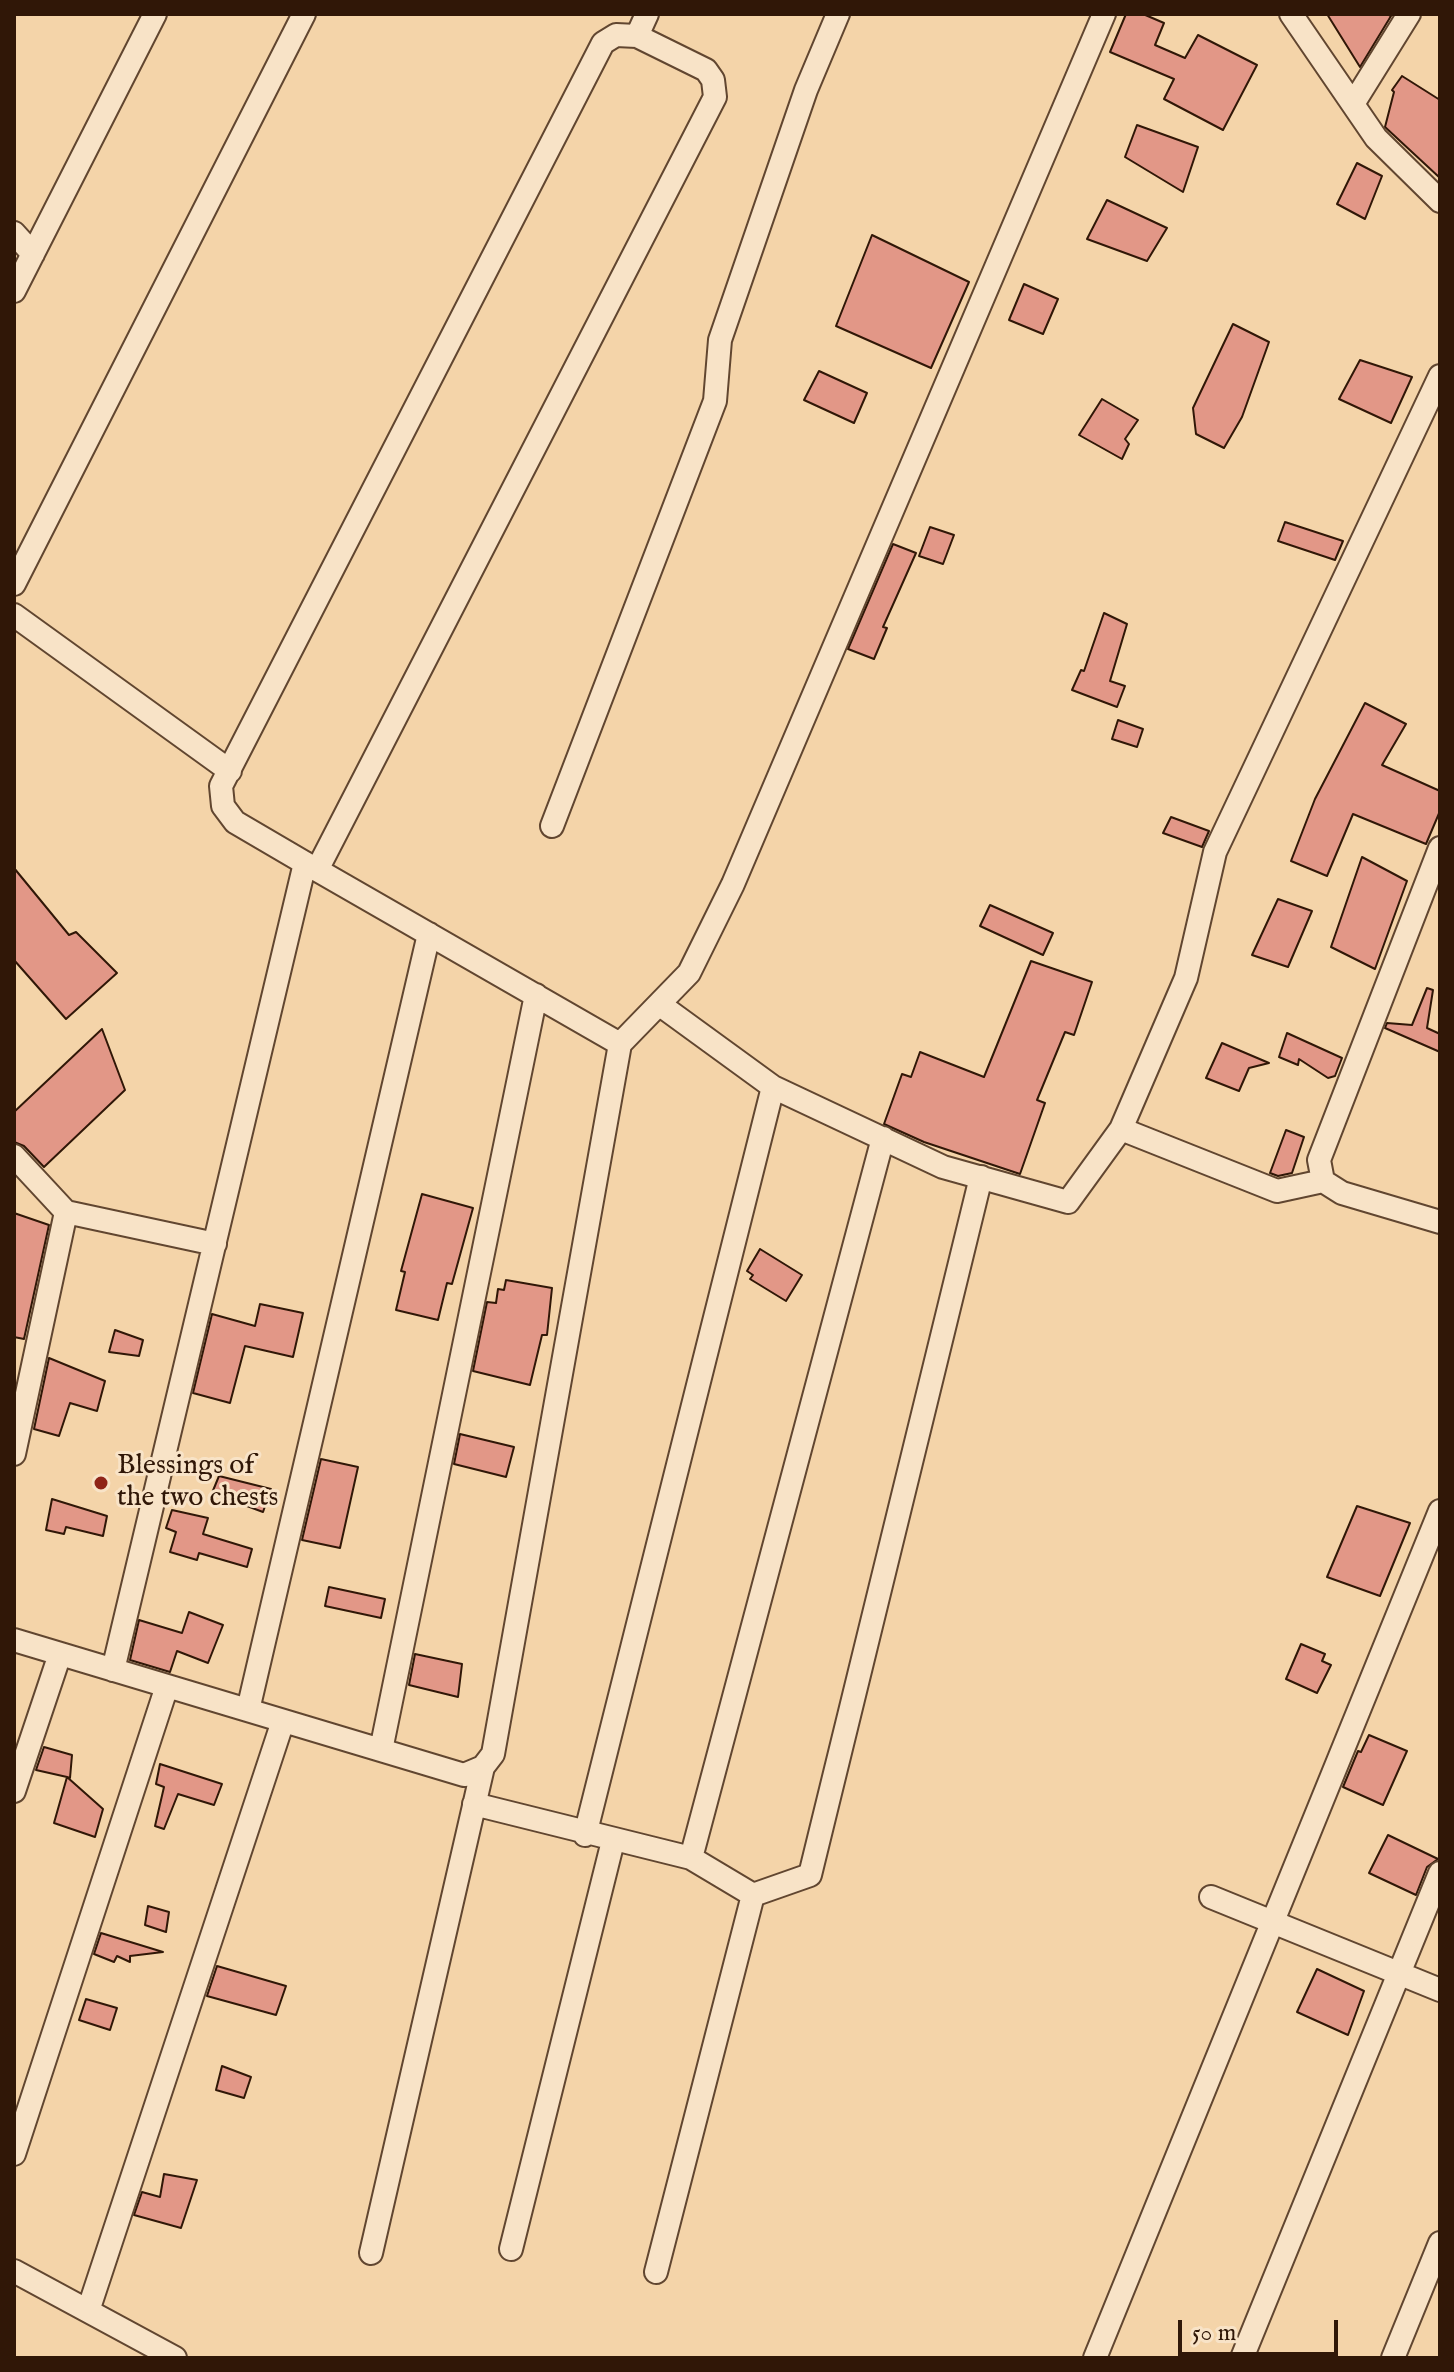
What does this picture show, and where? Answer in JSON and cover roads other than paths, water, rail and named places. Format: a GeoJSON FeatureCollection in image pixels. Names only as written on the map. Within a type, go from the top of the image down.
{"type":"FeatureCollection","features":[{"type":"Feature","properties":{"kind":"street"},"geometry":{"type":"LineString","coordinates":[[14,291],[155,14]]}},
{"type":"Feature","properties":{"kind":"street"},"geometry":{"type":"LineString","coordinates":[[14,584],[304,14]]}},
{"type":"Feature","properties":{"kind":"street"},"geometry":{"type":"LineString","coordinates":[[637,36],[647,14]]}},
{"type":"Feature","properties":{"kind":"street"},"geometry":{"type":"LineString","coordinates":[[552,826],[715,401],[720,340],[806,90],[838,14]]}},
{"type":"Feature","properties":{"kind":"street"},"geometry":{"type":"LineString","coordinates":[[371,2253],[483,1767],[493,1754],[620,1044],[689,973],[733,884],[1104,14]]}},
{"type":"Feature","properties":{"kind":"street"},"geometry":{"type":"LineString","coordinates":[[1291,14],[1376,138],[1440,201]]}},
{"type":"Feature","properties":{"kind":"street"},"geometry":{"type":"LineString","coordinates":[[1353,104],[1409,14]]}},
{"type":"Feature","properties":{"kind":"street"},"geometry":{"type":"LineString","coordinates":[[113,1670],[215,1244],[311,866],[715,97],[713,80],[706,70],[637,36],[616,35],[603,43],[221,786],[223,806],[235,822],[311,866],[429,934],[536,995],[620,1044]]}},
{"type":"Feature","properties":{"kind":"street"},"geometry":{"type":"LineString","coordinates":[[14,233],[33,254]]}},
{"type":"Feature","properties":{"kind":"street"},"geometry":{"type":"LineString","coordinates":[[659,1004],[773,1087],[943,1167],[1068,1202],[1121,1129],[1186,978],[1215,852],[1440,376]]}},
{"type":"Feature","properties":{"kind":"street"},"geometry":{"type":"LineString","coordinates":[[17,622],[230,771]]}},
{"type":"Feature","properties":{"kind":"street"},"geometry":{"type":"LineString","coordinates":[[1323,1181],[1319,1160],[1440,848]]}},
{"type":"Feature","properties":{"kind":"street"},"geometry":{"type":"LineString","coordinates":[[248,1710],[429,934]]}},
{"type":"Feature","properties":{"kind":"street"},"geometry":{"type":"LineString","coordinates":[[381,1750],[536,995]]}},
{"type":"Feature","properties":{"kind":"street"},"geometry":{"type":"LineString","coordinates":[[585,1835],[773,1087]]}},
{"type":"Feature","properties":{"kind":"street"},"geometry":{"type":"LineString","coordinates":[[1121,1129],[1277,1191],[1323,1181],[1342,1193],[1440,1222]]}},
{"type":"Feature","properties":{"kind":"street"},"geometry":{"type":"LineString","coordinates":[[691,1858],[883,1138]]}},
{"type":"Feature","properties":{"kind":"street"},"geometry":{"type":"LineString","coordinates":[[14,1156],[66,1212],[215,1244]]}},
{"type":"Feature","properties":{"kind":"street"},"geometry":{"type":"LineString","coordinates":[[753,1895],[810,1875],[981,1177]]}},
{"type":"Feature","properties":{"kind":"street"},"geometry":{"type":"LineString","coordinates":[[14,1454],[66,1212]]}},
{"type":"Feature","properties":{"kind":"street"},"geometry":{"type":"LineString","coordinates":[[1095,2358],[1440,1511]]}},
{"type":"Feature","properties":{"kind":"street"},"geometry":{"type":"LineString","coordinates":[[14,1640],[464,1775],[483,1767]]}},
{"type":"Feature","properties":{"kind":"street"},"geometry":{"type":"LineString","coordinates":[[14,1791],[60,1654]]}},
{"type":"Feature","properties":{"kind":"street"},"geometry":{"type":"LineString","coordinates":[[14,2154],[167,1686]]}},
{"type":"Feature","properties":{"kind":"street"},"geometry":{"type":"LineString","coordinates":[[88,2311],[283,1721]]}},
{"type":"Feature","properties":{"kind":"street"},"geometry":{"type":"LineString","coordinates":[[474,1804],[585,1835],[691,1858],[753,1895]]}},
{"type":"Feature","properties":{"kind":"street"},"geometry":{"type":"LineString","coordinates":[[511,2249],[613,1841]]}},
{"type":"Feature","properties":{"kind":"street"},"geometry":{"type":"LineString","coordinates":[[1242,2358],[1440,1873]]}},
{"type":"Feature","properties":{"kind":"street"},"geometry":{"type":"LineString","coordinates":[[656,2272],[753,1895]]}},
{"type":"Feature","properties":{"kind":"street"},"geometry":{"type":"LineString","coordinates":[[1211,1897],[1440,1990]]}},
{"type":"Feature","properties":{"kind":"street"},"geometry":{"type":"LineString","coordinates":[[1393,2358],[1440,2243]]}},
{"type":"Feature","properties":{"kind":"street"},"geometry":{"type":"LineString","coordinates":[[14,2271],[175,2358]]}},
{"type":"Feature","properties":{"kind":"place","name":"Blessings of the two chests"},"geometry":{"type":"Point","coordinates":[101,1483]}}]}
